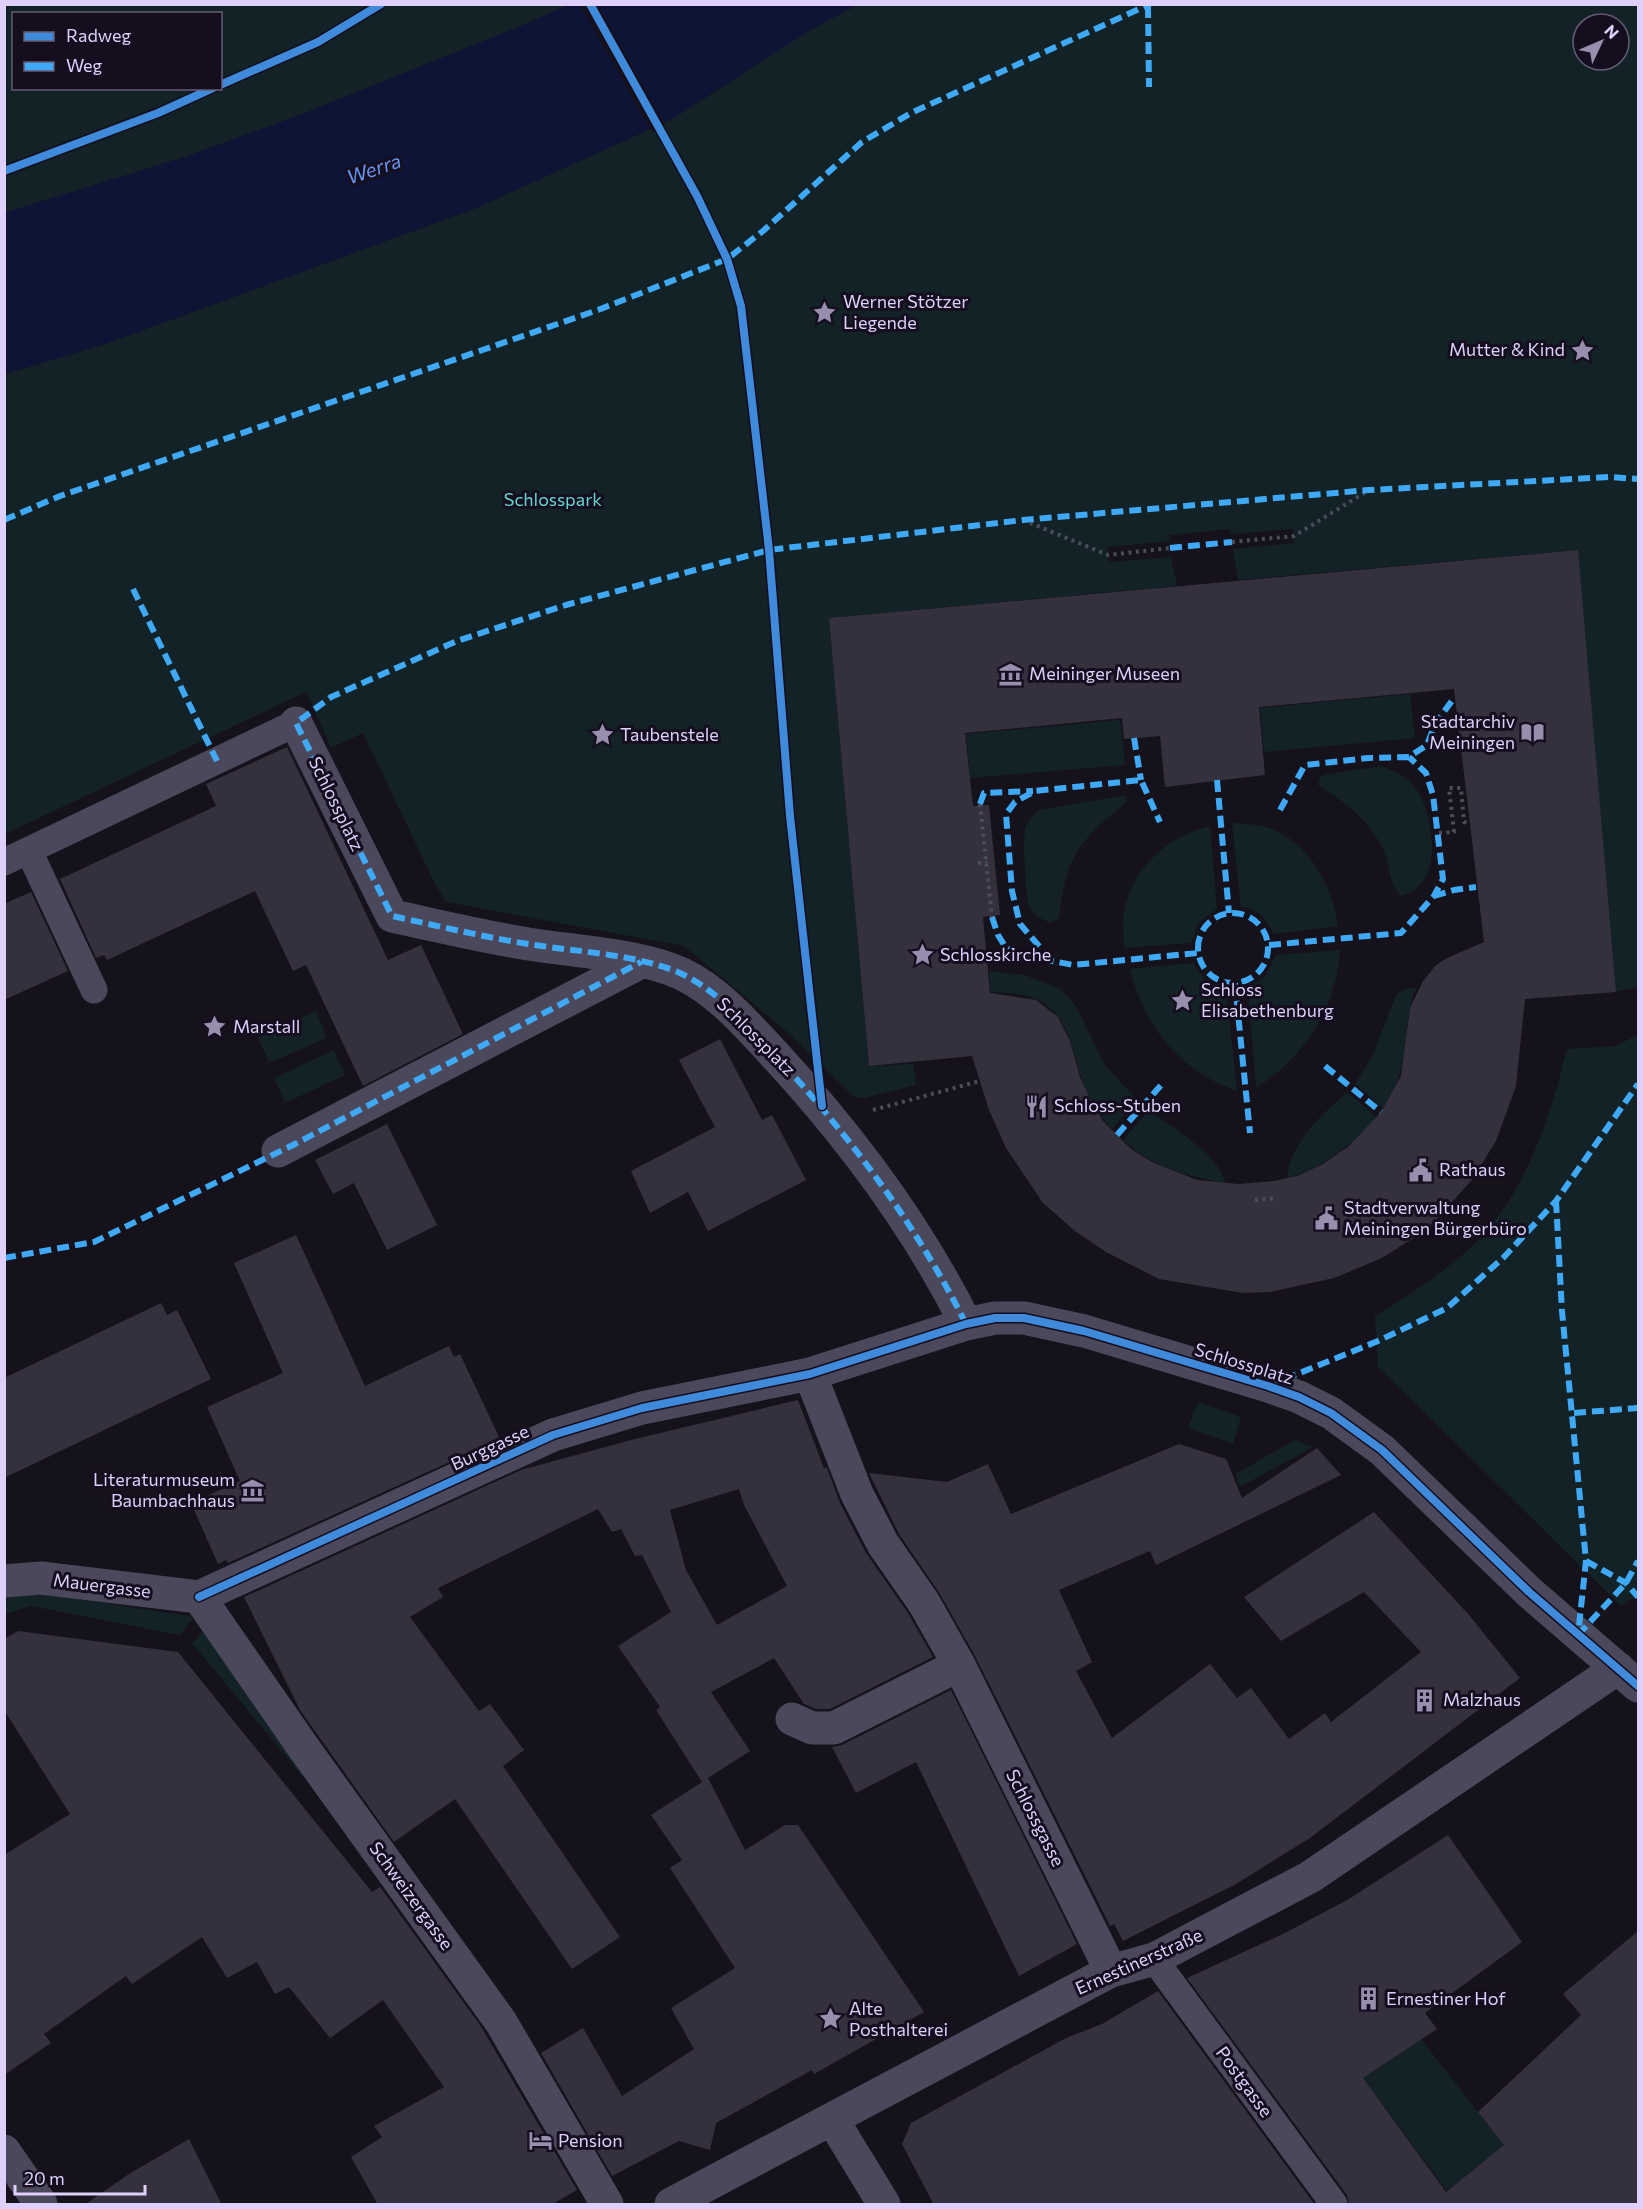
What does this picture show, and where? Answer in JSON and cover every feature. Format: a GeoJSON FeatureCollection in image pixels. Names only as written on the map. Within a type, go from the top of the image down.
{"type":"FeatureCollection","features":[{"type":"Feature","properties":{"kind":"street","name":"Schlossplatz"},"geometry":{"type":"LineString","coordinates":[[296,723],[392,916],[510,942],[641,962],[682,974],[717,996],[753,1031],[835,1121],[862,1156],[944,1280],[966,1323]]}},
{"type":"Feature","properties":{"kind":"street"},"geometry":{"type":"LineString","coordinates":[[278,1151],[641,962]]}},
{"type":"Feature","properties":{"kind":"street","name":"Schlossplatz"},"geometry":{"type":"LineString","coordinates":[[810,1374],[966,1323],[995,1318],[1051,1323],[1299,1397],[1330,1413],[1382,1450],[1529,1592],[1628,1677]]}},
{"type":"Feature","properties":{"kind":"street","name":"Burggasse"},"geometry":{"type":"LineString","coordinates":[[200,1597],[553,1435],[642,1408],[810,1374]]}},
{"type":"Feature","properties":{"kind":"street","name":"Schlossgasse"},"geometry":{"type":"LineString","coordinates":[[810,1374],[857,1494],[883,1544],[924,1603],[959,1665],[1112,1971]]}},
{"type":"Feature","properties":{"kind":"street","name":"Mauergasse"},"geometry":{"type":"LineString","coordinates":[[4,1581],[41,1578],[200,1597]]}},
{"type":"Feature","properties":{"kind":"street","name":"Schweizergasse"},"geometry":{"type":"LineString","coordinates":[[200,1597],[309,1757],[501,2022],[607,2205]]}},
{"type":"Feature","properties":{"kind":"street"},"geometry":{"type":"LineString","coordinates":[[792,1719],[812,1728],[834,1728],[959,1665]]}},
{"type":"Feature","properties":{"kind":"street","name":"Ernestinerstraße"},"geometry":{"type":"LineString","coordinates":[[671,2205],[1112,1971],[1154,1959],[1310,1877],[1628,1677]]}},
{"type":"Feature","properties":{"kind":"street"},"geometry":{"type":"LineString","coordinates":[[832,2119],[884,2205]]}},
{"type":"Feature","properties":{"kind":"street"},"geometry":{"type":"LineString","coordinates":[[4,2151],[41,2205]]}},
{"type":"Feature","properties":{"kind":"lane"},"geometry":{"type":"LineString","coordinates":[[4,862],[296,723]]}},
{"type":"Feature","properties":{"kind":"lane"},"geometry":{"type":"LineString","coordinates":[[29,851],[94,990]]}},
{"type":"Feature","properties":{"kind":"lane","name":"Postgasse"},"geometry":{"type":"LineString","coordinates":[[1154,1959],[1334,2205]]}},
{"type":"Feature","properties":{"kind":"path"},"geometry":{"type":"LineString","coordinates":[[1232,542],[1294,536],[1369,490]]}},
{"type":"Feature","properties":{"kind":"path"},"geometry":{"type":"LineString","coordinates":[[1023,520],[1108,555],[1170,548]]}},
{"type":"Feature","properties":{"kind":"path"},"geometry":{"type":"LineString","coordinates":[[1439,833],[1454,832],[1449,788],[1461,788],[1464,822],[1469,823]]}},
{"type":"Feature","properties":{"kind":"path"},"geometry":{"type":"LineString","coordinates":[[980,804],[992,916]]}},
{"type":"Feature","properties":{"kind":"path"},"geometry":{"type":"LineString","coordinates":[[978,863],[987,862]]}},
{"type":"Feature","properties":{"kind":"path"},"geometry":{"type":"LineString","coordinates":[[835,1121],[980,1081]]}},
{"type":"Feature","properties":{"kind":"path"},"geometry":{"type":"LineString","coordinates":[[1255,1200],[1276,1198]]}},
{"type":"Feature","properties":{"kind":"green space"},"geometry":{"type":"Polygon","coordinates":[[[4,5],[568,5],[300,115],[188,156],[5,213],[4,5]]]}},
{"type":"Feature","properties":{"kind":"green space","name":"Schlosspark"},"geometry":{"type":"Polygon","coordinates":[[[857,5],[1638,5],[1638,987],[1616,992],[1577,550],[1238,580],[1233,549],[1294,543],[1293,529],[1231,534],[1230,529],[1169,535],[1170,541],[1108,547],[1110,562],[1171,557],[1177,586],[829,618],[869,1066],[913,1064],[916,1085],[865,1098],[854,1097],[787,1032],[684,946],[446,902],[435,884],[363,733],[331,748],[306,692],[5,834],[5,374],[105,344],[476,208],[672,119],[810,30],[857,5]]]}},
{"type":"Feature","properties":{"kind":"green space"},"geometry":{"type":"Polygon","coordinates":[[[1410,694],[1415,738],[1264,752],[1260,708],[1410,694]]]}},
{"type":"Feature","properties":{"kind":"green space"},"geometry":{"type":"Polygon","coordinates":[[[1120,720],[1125,765],[970,778],[966,734],[1120,720]]]}},
{"type":"Feature","properties":{"kind":"green space"},"geometry":{"type":"Polygon","coordinates":[[[1380,766],[1401,775],[1417,790],[1424,804],[1431,830],[1431,858],[1423,882],[1414,891],[1401,896],[1394,886],[1382,847],[1369,827],[1346,804],[1318,785],[1320,777],[1324,775],[1380,766]]]}},
{"type":"Feature","properties":{"kind":"green space"},"geometry":{"type":"Polygon","coordinates":[[[1126,795],[1127,802],[1089,836],[1074,857],[1065,882],[1058,919],[1050,923],[1036,915],[1030,909],[1027,894],[1024,845],[1027,823],[1039,810],[1126,795]]]}},
{"type":"Feature","properties":{"kind":"green space"},"geometry":{"type":"Polygon","coordinates":[[[1232,823],[1272,829],[1301,848],[1311,859],[1326,884],[1338,926],[1273,934],[1261,916],[1252,909],[1241,907],[1232,823]]]}},
{"type":"Feature","properties":{"kind":"green space"},"geometry":{"type":"Polygon","coordinates":[[[1210,826],[1217,909],[1199,922],[1191,943],[1124,948],[1124,911],[1128,895],[1144,868],[1155,856],[1180,837],[1210,826]]]}},
{"type":"Feature","properties":{"kind":"green space"},"geometry":{"type":"Polygon","coordinates":[[[1340,950],[1332,991],[1315,1029],[1289,1062],[1256,1088],[1248,988],[1265,977],[1276,955],[1340,950]]]}},
{"type":"Feature","properties":{"kind":"green space"},"geometry":{"type":"Polygon","coordinates":[[[1193,963],[1205,980],[1226,990],[1237,1091],[1198,1072],[1167,1044],[1145,1010],[1130,969],[1193,963]]]}},
{"type":"Feature","properties":{"kind":"green space"},"geometry":{"type":"Polygon","coordinates":[[[989,971],[1025,975],[1061,989],[1076,1006],[1105,1065],[1137,1100],[1112,1129],[1098,1111],[1087,1091],[1067,1032],[1055,1013],[1047,1005],[1031,997],[991,992],[989,971]]]}},
{"type":"Feature","properties":{"kind":"green space"},"geometry":{"type":"Polygon","coordinates":[[[1406,988],[1416,988],[1408,1019],[1402,1064],[1392,1093],[1383,1108],[1355,1084],[1372,1057],[1396,995],[1406,988]]]}},
{"type":"Feature","properties":{"kind":"green space"},"geometry":{"type":"Polygon","coordinates":[[[316,1011],[327,1038],[269,1063],[258,1037],[316,1011]]]}},
{"type":"Feature","properties":{"kind":"green space"},"geometry":{"type":"Polygon","coordinates":[[[1638,1035],[1638,1593],[1625,1604],[1620,1605],[1378,1367],[1375,1316],[1458,1259],[1489,1228],[1505,1206],[1520,1182],[1543,1130],[1567,1049],[1615,1046],[1638,1035]]]}},
{"type":"Feature","properties":{"kind":"green space"},"geometry":{"type":"Polygon","coordinates":[[[334,1050],[345,1075],[285,1103],[274,1078],[334,1050]]]}},
{"type":"Feature","properties":{"kind":"green space"},"geometry":{"type":"Polygon","coordinates":[[[1347,1092],[1376,1117],[1347,1146],[1325,1162],[1287,1178],[1290,1164],[1301,1140],[1317,1120],[1347,1092]]]}},
{"type":"Feature","properties":{"kind":"green space"},"geometry":{"type":"Polygon","coordinates":[[[1149,1110],[1205,1152],[1215,1162],[1225,1183],[1197,1177],[1158,1164],[1123,1140],[1149,1110]]]}},
{"type":"Feature","properties":{"kind":"green space"},"geometry":{"type":"Polygon","coordinates":[[[1198,1402],[1241,1417],[1233,1444],[1188,1428],[1198,1402]]]}},
{"type":"Feature","properties":{"kind":"green space"},"geometry":{"type":"Polygon","coordinates":[[[1295,1440],[1313,1447],[1240,1487],[1235,1474],[1295,1440]]]}},
{"type":"Feature","properties":{"kind":"green space"},"geometry":{"type":"Polygon","coordinates":[[[34,1592],[194,1617],[180,1635],[31,1606],[5,1614],[5,1597],[34,1592]]]}},
{"type":"Feature","properties":{"kind":"green space"},"geometry":{"type":"Polygon","coordinates":[[[208,1626],[312,1771],[303,1777],[192,1643],[208,1626]]]}},
{"type":"Feature","properties":{"kind":"green space"},"geometry":{"type":"Polygon","coordinates":[[[1421,2039],[1504,2145],[1447,2191],[1363,2078],[1421,2039]]]}},
{"type":"Feature","properties":{"kind":"water","name":"Werra"},"geometry":{"type":"Polygon","coordinates":[[[568,5],[857,5],[810,30],[672,119],[476,208],[105,344],[5,374],[4,213],[188,156],[300,115],[568,5]]]}},
{"type":"Feature","properties":{"kind":"pier"},"geometry":{"type":"Polygon","coordinates":[[[580,5],[598,5],[665,125],[652,132],[580,5]]]}},
{"type":"Feature","properties":{"kind":"building"},"geometry":{"type":"Polygon","coordinates":[[[1578,550],[1616,992],[1525,999],[1516,1086],[1496,1141],[1471,1181],[1435,1221],[1382,1258],[1334,1278],[1270,1292],[1243,1293],[1159,1279],[1106,1252],[1075,1231],[1043,1203],[1006,1148],[989,1110],[972,1056],[869,1066],[829,618],[1578,550]],[[1454,689],[1259,707],[1265,775],[1165,787],[1160,736],[1124,739],[1122,718],[965,733],[973,806],[989,805],[1000,915],[983,917],[990,993],[1036,1000],[1058,1017],[1070,1041],[1080,1077],[1103,1121],[1131,1149],[1152,1162],[1197,1180],[1238,1184],[1274,1181],[1297,1176],[1323,1164],[1349,1146],[1381,1112],[1401,1076],[1410,1008],[1423,981],[1436,965],[1484,942],[1454,689]]]}},
{"type":"Feature","properties":{"kind":"building"},"geometry":{"type":"Polygon","coordinates":[[[287,747],[388,960],[421,945],[463,1034],[363,1086],[306,965],[293,971],[255,891],[107,960],[104,955],[96,958],[60,879],[216,806],[206,784],[287,747]]]}},
{"type":"Feature","properties":{"kind":"building"},"geometry":{"type":"Polygon","coordinates":[[[31,892],[68,971],[4,1000],[4,904],[31,892]]]}},
{"type":"Feature","properties":{"kind":"building"},"geometry":{"type":"Polygon","coordinates":[[[720,1039],[762,1120],[772,1115],[806,1180],[708,1231],[688,1192],[650,1213],[631,1171],[715,1127],[679,1060],[720,1039]]]}},
{"type":"Feature","properties":{"kind":"building"},"geometry":{"type":"Polygon","coordinates":[[[387,1124],[437,1225],[387,1250],[354,1183],[333,1194],[315,1160],[387,1124]]]}},
{"type":"Feature","properties":{"kind":"building"},"geometry":{"type":"Polygon","coordinates":[[[296,1235],[365,1386],[449,1346],[454,1357],[460,1354],[500,1439],[228,1563],[226,1560],[218,1564],[191,1503],[240,1481],[207,1407],[283,1373],[234,1263],[296,1235]]]}},
{"type":"Feature","properties":{"kind":"building"},"geometry":{"type":"Polygon","coordinates":[[[161,1303],[167,1315],[177,1310],[211,1379],[4,1478],[4,1378],[161,1303]]]}},
{"type":"Feature","properties":{"kind":"building"},"geometry":{"type":"Polygon","coordinates":[[[798,1400],[824,1468],[827,1468],[840,1503],[866,1553],[908,1613],[933,1657],[830,1709],[816,1709],[804,1704],[774,1658],[711,1692],[750,1751],[708,1778],[745,1850],[785,1825],[798,1825],[924,2012],[814,2074],[812,2070],[716,2123],[710,2150],[679,2141],[612,2176],[541,2053],[583,2028],[622,2096],[694,2049],[671,2008],[735,1968],[670,1868],[682,1860],[651,1815],[702,1782],[656,1710],[660,1707],[618,1646],[671,1612],[642,1555],[635,1556],[621,1529],[612,1532],[598,1509],[438,1588],[443,1597],[410,1617],[479,1711],[490,1704],[524,1750],[503,1766],[620,1937],[572,1969],[455,1799],[394,1842],[300,1710],[244,1597],[521,1470],[635,1439],[798,1400]],[[739,1489],[670,1510],[686,1570],[717,1625],[787,1586],[744,1505],[739,1489]]]}},
{"type":"Feature","properties":{"kind":"building"},"geometry":{"type":"Polygon","coordinates":[[[1179,1444],[1226,1459],[1242,1498],[1317,1448],[1341,1475],[1156,1565],[1150,1551],[1059,1590],[1092,1662],[1076,1671],[1112,1738],[1210,1664],[1237,1698],[1251,1688],[1289,1739],[1325,1713],[1331,1722],[1421,1652],[1364,1592],[1281,1641],[1244,1597],[1374,1512],[1469,1615],[1520,1678],[1310,1838],[1236,1884],[1123,1941],[1114,1924],[1110,1926],[975,1656],[940,1594],[899,1534],[869,1473],[947,1482],[988,1464],[1011,1514],[1179,1444]]]}},
{"type":"Feature","properties":{"kind":"building"},"geometry":{"type":"Polygon","coordinates":[[[18,1631],[178,1652],[372,1892],[380,1887],[480,2025],[577,2190],[551,2205],[378,2205],[351,2157],[382,2137],[374,2126],[444,2087],[383,2000],[330,2038],[289,1987],[275,1994],[257,1962],[227,1978],[202,1937],[132,1984],[126,1976],[44,2034],[51,2043],[4,2075],[4,1855],[70,1814],[4,1710],[4,1639],[18,1631]]]}},
{"type":"Feature","properties":{"kind":"building"},"geometry":{"type":"Polygon","coordinates":[[[951,1690],[1077,1944],[1019,1976],[916,1762],[856,1793],[832,1747],[842,1745],[951,1690]]]}},
{"type":"Feature","properties":{"kind":"building"},"geometry":{"type":"Polygon","coordinates":[[[1448,1835],[1522,1942],[1425,2013],[1437,2029],[1363,2078],[1446,2192],[1504,2145],[1478,2112],[1581,2015],[1563,1994],[1638,1931],[1638,2205],[1349,2205],[1347,2195],[1187,1978],[1281,1935],[1349,1899],[1448,1835]]]}},
{"type":"Feature","properties":{"kind":"building"},"geometry":{"type":"Polygon","coordinates":[[[1158,1991],[1315,2205],[934,2205],[902,2144],[911,2123],[1066,2038],[1102,2024],[1158,1991]]]}},
{"type":"Feature","properties":{"kind":"building"},"geometry":{"type":"Polygon","coordinates":[[[189,2139],[222,2205],[84,2205],[129,2174],[189,2139]]]}},
{"type":"Feature","properties":{"kind":"marked path"},"geometry":{"type":"LineString","coordinates":[[4,520],[60,496],[598,310],[727,259],[763,231],[862,142],[911,113],[1150,4]]}},
{"type":"Feature","properties":{"kind":"marked path"},"geometry":{"type":"LineString","coordinates":[[1148,6],[1149,87]]}},
{"type":"Feature","properties":{"kind":"marked path"},"geometry":{"type":"LineString","coordinates":[[966,1324],[903,1216],[855,1149],[774,1054],[731,1009],[708,990],[682,974],[648,962],[499,939],[392,916],[296,723],[331,697],[457,641],[566,605],[769,550],[1023,520],[1369,490],[1610,477],[1638,479]]}},
{"type":"Feature","properties":{"kind":"marked path"},"geometry":{"type":"LineString","coordinates":[[1170,548],[1232,542]]}},
{"type":"Feature","properties":{"kind":"marked path"},"geometry":{"type":"LineString","coordinates":[[133,589],[217,761]]}},
{"type":"Feature","properties":{"kind":"marked path"},"geometry":{"type":"LineString","coordinates":[[1280,810],[1305,765],[1368,758],[1409,757],[1427,745],[1435,724],[1454,698]]}},
{"type":"Feature","properties":{"kind":"marked path"},"geometry":{"type":"LineString","coordinates":[[1134,738],[1141,780]]}},
{"type":"Feature","properties":{"kind":"marked path"},"geometry":{"type":"LineString","coordinates":[[1269,945],[1401,933],[1434,896],[1443,879],[1433,795],[1426,773],[1409,757]]}},
{"type":"Feature","properties":{"kind":"marked path"},"geometry":{"type":"LineString","coordinates":[[1051,960],[1020,924],[1012,891],[1006,814],[1015,802],[1035,791],[1141,780],[1160,822]]}},
{"type":"Feature","properties":{"kind":"marked path"},"geometry":{"type":"LineString","coordinates":[[1217,780],[1229,913]]}},
{"type":"Feature","properties":{"kind":"marked path"},"geometry":{"type":"LineString","coordinates":[[980,804],[984,793],[1033,791]]}},
{"type":"Feature","properties":{"kind":"marked path"},"geometry":{"type":"LineString","coordinates":[[1434,896],[1476,887]]}},
{"type":"Feature","properties":{"kind":"marked path"},"geometry":{"type":"LineString","coordinates":[[1226,913],[1240,913],[1253,919],[1262,928],[1268,941],[1268,948],[1266,961],[1258,973],[1240,983],[1226,983],[1213,977],[1204,968],[1198,955],[1198,941],[1204,928],[1213,919],[1226,913]]}},
{"type":"Feature","properties":{"kind":"marked path"},"geometry":{"type":"LineString","coordinates":[[992,917],[998,935],[1006,948],[1021,955],[1073,965],[1198,953]]}},
{"type":"Feature","properties":{"kind":"marked path"},"geometry":{"type":"LineString","coordinates":[[4,1258],[94,1242],[293,1145],[641,962]]}},
{"type":"Feature","properties":{"kind":"marked path"},"geometry":{"type":"LineString","coordinates":[[1235,983],[1250,1133]]}},
{"type":"Feature","properties":{"kind":"marked path"},"geometry":{"type":"LineString","coordinates":[[1325,1066],[1381,1112]]}},
{"type":"Feature","properties":{"kind":"marked path"},"geometry":{"type":"LineString","coordinates":[[1117,1135],[1163,1083]]}},
{"type":"Feature","properties":{"kind":"marked path"},"geometry":{"type":"LineString","coordinates":[[1268,1386],[1378,1341],[1447,1308],[1504,1257],[1556,1201],[1638,1084]]}},
{"type":"Feature","properties":{"kind":"marked path"},"geometry":{"type":"LineString","coordinates":[[1556,1201],[1562,1311],[1586,1561],[1578,1635]]}},
{"type":"Feature","properties":{"kind":"marked path"},"geometry":{"type":"LineString","coordinates":[[1574,1413],[1638,1408]]}},
{"type":"Feature","properties":{"kind":"marked path"},"geometry":{"type":"LineString","coordinates":[[1586,1561],[1626,1583],[1638,1597]]}},
{"type":"Feature","properties":{"kind":"marked path"},"geometry":{"type":"LineString","coordinates":[[1578,1635],[1626,1583],[1638,1561]]}},
{"type":"Feature","properties":{"kind":"cycle path"},"geometry":{"type":"LineString","coordinates":[[222,84],[318,42],[381,4]]}},
{"type":"Feature","properties":{"kind":"cycle path"},"geometry":{"type":"LineString","coordinates":[[590,4],[697,196],[727,259],[741,306],[769,550],[790,816],[822,1106]]}},
{"type":"Feature","properties":{"kind":"cycle path"},"geometry":{"type":"LineString","coordinates":[[4,171],[158,113],[209,90]]}},
{"type":"Feature","properties":{"kind":"cycle path"},"geometry":{"type":"LineString","coordinates":[[199,1597],[553,1435],[642,1408],[810,1374],[966,1324],[995,1318],[1024,1318],[1084,1331],[1268,1386],[1299,1397],[1331,1413],[1382,1450],[1529,1592],[1638,1686]]}},
{"type":"Feature","properties":{"kind":"place","name":"Werner Stötzer Liegende"},"geometry":{"type":"Point","coordinates":[825,312]}},
{"type":"Feature","properties":{"kind":"place","name":"Mutter & Kind"},"geometry":{"type":"Point","coordinates":[1583,350]}},
{"type":"Feature","properties":{"kind":"place","name":"Meininger Museen"},"geometry":{"type":"Point","coordinates":[1011,674]}},
{"type":"Feature","properties":{"kind":"place","name":"Stadtarchiv Meiningen"},"geometry":{"type":"Point","coordinates":[1533,732]}},
{"type":"Feature","properties":{"kind":"place","name":"Taubenstele"},"geometry":{"type":"Point","coordinates":[602,735]}},
{"type":"Feature","properties":{"kind":"place","name":"Schlosskirche"},"geometry":{"type":"Point","coordinates":[922,955]}},
{"type":"Feature","properties":{"kind":"place","name":"Schloss Elisabethenburg"},"geometry":{"type":"Point","coordinates":[1183,1000]}},
{"type":"Feature","properties":{"kind":"place","name":"Marstall"},"geometry":{"type":"Point","coordinates":[215,1027]}},
{"type":"Feature","properties":{"kind":"place","name":"Schloss-Stuben"},"geometry":{"type":"Point","coordinates":[1036,1106]}},
{"type":"Feature","properties":{"kind":"place","name":"Rathaus"},"geometry":{"type":"Point","coordinates":[1421,1170]}},
{"type":"Feature","properties":{"kind":"place","name":"Stadtverwaltung Meiningen Bürgerbüro"},"geometry":{"type":"Point","coordinates":[1326,1218]}},
{"type":"Feature","properties":{"kind":"place","name":"Literaturmuseum Baumbachhaus"},"geometry":{"type":"Point","coordinates":[253,1490]}},
{"type":"Feature","properties":{"kind":"place","name":"Malzhaus"},"geometry":{"type":"Point","coordinates":[1425,1700]}},
{"type":"Feature","properties":{"kind":"place","name":"Ernestiner Hof"},"geometry":{"type":"Point","coordinates":[1368,1999]}},
{"type":"Feature","properties":{"kind":"place","name":"Alte Posthalterei"},"geometry":{"type":"Point","coordinates":[831,2019]}},
{"type":"Feature","properties":{"kind":"place","name":"Pension"},"geometry":{"type":"Point","coordinates":[540,2141]}}]}
